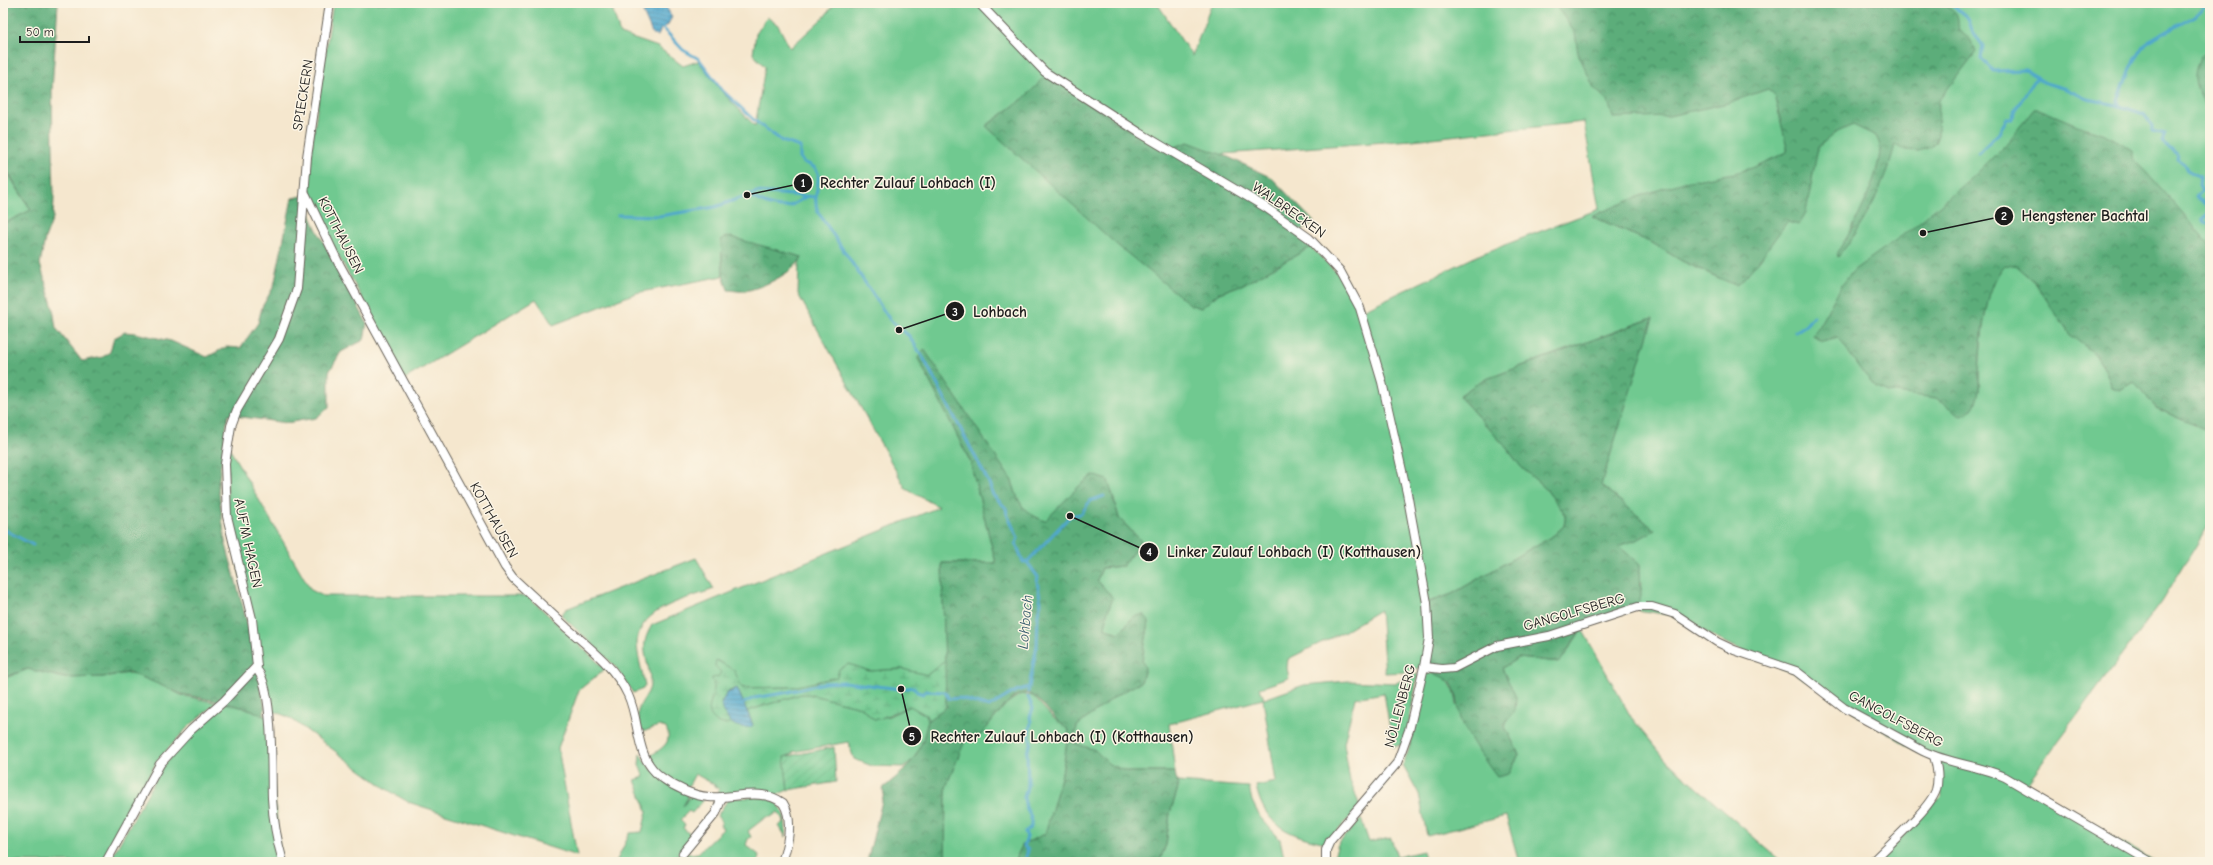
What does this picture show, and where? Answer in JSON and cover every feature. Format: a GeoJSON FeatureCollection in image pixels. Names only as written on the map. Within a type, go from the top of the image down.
{"type":"FeatureCollection","features":[{"type":"Feature","properties":{"kind":"street","name":"SPIECKERN"},"geometry":{"type":"LineString","coordinates":[[304,191],[307,157],[330,3]]}},
{"type":"Feature","properties":{"kind":"street","name":"WALBRECKEN"},"geometry":{"type":"LineString","coordinates":[[979,3],[1046,72],[1140,134],[1235,189],[1284,220],[1321,249],[1340,271],[1354,296],[1365,322],[1382,382],[1407,493],[1427,603]]}},
{"type":"Feature","properties":{"kind":"street","name":"AUF'M HAGEN"},"geometry":{"type":"LineString","coordinates":[[256,669],[258,663],[252,619],[226,516],[225,464],[230,432],[237,410],[271,355],[286,324],[293,301],[299,275],[304,191]]}},
{"type":"Feature","properties":{"kind":"street","name":"KOTTHAUSEN"},"geometry":{"type":"LineString","coordinates":[[304,191],[338,262],[505,567],[513,578],[595,653],[620,681],[634,712],[642,751],[654,771],[660,777],[682,789],[707,797],[765,796],[783,803],[788,814],[789,827],[782,862]]}},
{"type":"Feature","properties":{"kind":"street","name":"NÖLLENBERG"},"geometry":{"type":"LineString","coordinates":[[1326,862],[1326,850],[1330,840],[1397,763],[1409,730],[1424,666],[1429,638],[1427,603]]}},
{"type":"Feature","properties":{"kind":"street","name":"GANGOLFSBERG"},"geometry":{"type":"LineString","coordinates":[[1424,666],[1442,669],[1454,668],[1497,646],[1549,636],[1638,607],[1652,607],[1675,614],[1716,642],[1734,650],[1796,671],[1850,712],[1934,756],[1985,769],[2005,777],[2151,862]]}},
{"type":"Feature","properties":{"kind":"street"},"geometry":{"type":"LineString","coordinates":[[106,862],[136,805],[160,764],[191,730],[256,669],[260,672],[264,682],[270,715],[275,826],[283,862]]}},
{"type":"Feature","properties":{"kind":"street"},"geometry":{"type":"LineString","coordinates":[[1872,862],[1921,812],[1934,795],[1937,777],[1934,756]]}},
{"type":"Feature","properties":{"kind":"street"},"geometry":{"type":"LineString","coordinates":[[683,853],[716,813],[722,797]]}},
{"type":"Feature","properties":{"kind":"green space"},"geometry":{"type":"Polygon","coordinates":[[[3,3],[58,3],[52,90],[53,218],[45,239],[40,264],[53,308],[56,328],[82,361],[103,357],[110,352],[114,338],[125,332],[171,341],[207,357],[226,347],[240,348],[258,323],[262,307],[274,286],[292,198],[302,196],[316,228],[367,323],[364,340],[341,352],[329,372],[329,407],[316,418],[286,423],[228,415],[218,485],[225,541],[248,626],[265,707],[263,716],[252,710],[226,703],[181,694],[130,672],[103,677],[65,678],[28,669],[3,678],[3,224],[31,210],[3,164],[3,3]]]}},
{"type":"Feature","properties":{"kind":"green space"},"geometry":{"type":"Polygon","coordinates":[[[333,3],[619,3],[612,8],[620,34],[658,47],[683,66],[698,61],[723,93],[755,126],[765,67],[753,54],[756,34],[767,17],[778,25],[790,48],[825,16],[835,3],[1157,3],[1192,56],[1212,3],[2210,3],[2210,352],[2099,360],[2106,371],[2112,387],[2120,390],[2134,381],[2156,408],[2210,432],[2210,523],[2162,601],[2025,786],[2156,862],[1877,862],[1941,797],[1940,764],[1924,756],[1794,673],[1760,660],[1670,615],[1638,610],[1642,583],[1619,546],[1655,530],[1601,485],[1652,318],[1481,381],[1459,396],[1505,446],[1521,466],[1545,488],[1566,515],[1564,526],[1554,535],[1452,594],[1425,603],[1427,630],[1424,666],[1407,672],[1385,673],[1380,610],[1345,631],[1288,659],[1287,668],[1289,678],[1260,688],[1264,699],[1304,685],[1348,681],[1396,683],[1418,673],[1405,744],[1393,747],[1384,693],[1355,698],[1344,743],[1350,781],[1360,806],[1327,843],[1301,837],[1281,827],[1272,820],[1265,811],[1260,800],[1256,786],[1276,782],[1263,699],[1169,724],[1175,772],[1128,772],[1109,764],[1095,750],[1074,743],[1077,726],[1117,695],[1141,682],[1145,668],[1142,660],[1149,622],[1133,617],[1120,633],[1105,629],[1107,613],[1113,598],[1097,580],[1102,568],[1123,566],[1141,541],[1119,518],[1112,492],[1063,504],[1045,521],[1037,518],[1026,510],[1019,501],[1012,481],[918,358],[970,461],[996,563],[942,563],[945,661],[927,675],[902,669],[869,671],[849,664],[837,677],[794,687],[737,688],[753,725],[747,711],[801,694],[808,694],[861,707],[874,719],[889,716],[910,706],[926,715],[928,720],[924,738],[916,757],[904,767],[872,766],[854,759],[848,742],[793,752],[785,757],[788,790],[776,795],[717,794],[719,788],[716,788],[715,785],[695,774],[688,787],[661,771],[650,756],[665,745],[668,738],[666,728],[659,726],[642,732],[639,720],[638,711],[650,685],[650,676],[645,655],[645,641],[652,625],[939,507],[906,489],[798,294],[799,265],[802,257],[721,240],[723,276],[636,293],[553,325],[536,299],[403,380],[377,325],[321,224],[309,187],[313,137],[333,3]],[[1048,74],[1023,99],[986,126],[1201,308],[1219,293],[1246,283],[1311,247],[1341,277],[1361,311],[1481,254],[1599,209],[1584,122],[1412,140],[1223,154],[1226,157],[1165,151],[1115,122],[1048,74]],[[1599,213],[1594,217],[1654,244],[1682,261],[1721,279],[1599,213]],[[1994,267],[1955,411],[1979,391],[1981,346],[1986,310],[1990,293],[2001,270],[1994,267]]]}},
{"type":"Feature","properties":{"kind":"green space"},"geometry":{"type":"Polygon","coordinates":[[[1554,3],[1947,3],[1948,7],[1956,14],[1959,31],[1970,39],[1976,52],[1939,100],[1938,135],[1935,143],[1931,147],[1918,151],[1905,150],[1895,145],[1879,190],[1865,218],[1838,257],[1837,252],[1851,230],[1865,202],[1876,173],[1879,159],[1880,146],[1876,136],[1853,125],[1835,133],[1818,147],[1806,212],[1799,225],[1787,222],[1758,262],[1737,286],[1682,261],[1654,244],[1592,216],[1645,194],[1684,182],[1734,173],[1752,168],[1787,152],[1774,94],[1768,89],[1728,103],[1669,116],[1613,118],[1608,101],[1594,88],[1578,53],[1575,33],[1554,3]]]}},
{"type":"Feature","properties":{"kind":"green space"},"geometry":{"type":"Polygon","coordinates":[[[2210,50],[2210,115],[2198,90],[2195,77],[2200,59],[2204,53],[2210,50]]]}},
{"type":"Feature","properties":{"kind":"green space"},"geometry":{"type":"Polygon","coordinates":[[[1048,74],[1115,122],[1165,151],[1188,142],[1223,155],[1222,154],[1272,178],[1314,222],[1297,234],[1311,247],[1246,283],[1219,293],[1201,308],[1191,305],[1117,245],[986,126],[1023,99],[1048,74]]]}},
{"type":"Feature","properties":{"kind":"green space"},"geometry":{"type":"Polygon","coordinates":[[[2034,109],[2039,109],[2082,127],[2106,134],[2133,150],[2133,160],[2144,170],[2210,245],[2210,432],[2156,408],[2134,381],[2120,390],[2112,387],[2106,371],[2094,353],[2070,335],[2034,281],[2018,267],[2005,265],[1992,287],[1984,317],[1978,395],[1972,409],[1961,416],[1936,398],[1888,392],[1876,387],[1860,369],[1839,338],[1822,342],[1813,336],[1842,285],[1854,270],[1910,230],[1972,178],[2006,144],[2034,109]]]}},
{"type":"Feature","properties":{"kind":"green space"},"geometry":{"type":"Polygon","coordinates":[[[3,166],[31,210],[3,224],[3,166]]]}},
{"type":"Feature","properties":{"kind":"green space"},"geometry":{"type":"Polygon","coordinates":[[[727,236],[802,257],[793,268],[777,279],[751,290],[728,290],[723,276],[721,240],[727,236]]]}},
{"type":"Feature","properties":{"kind":"green space"},"geometry":{"type":"Polygon","coordinates":[[[1653,318],[1601,485],[1655,530],[1639,539],[1619,546],[1640,565],[1641,596],[1638,607],[1581,629],[1560,662],[1518,658],[1502,668],[1516,697],[1515,711],[1507,719],[1505,727],[1519,754],[1509,774],[1497,777],[1478,751],[1463,724],[1453,686],[1450,682],[1434,673],[1434,668],[1424,667],[1427,603],[1452,594],[1554,535],[1564,526],[1566,515],[1545,488],[1521,467],[1505,446],[1459,396],[1481,381],[1653,318]]]}},
{"type":"Feature","properties":{"kind":"green space"},"geometry":{"type":"Polygon","coordinates":[[[924,349],[1012,481],[1019,501],[1026,510],[1037,518],[1045,521],[1078,487],[1093,475],[1108,480],[1119,518],[1141,541],[1123,566],[1102,568],[1097,580],[1113,598],[1107,613],[1105,629],[1120,633],[1133,617],[1144,614],[1149,622],[1142,660],[1145,668],[1141,682],[1117,695],[1077,726],[1074,743],[1095,750],[1109,764],[1128,772],[1175,772],[1178,788],[1170,813],[1166,845],[1159,862],[1014,862],[1023,844],[1045,834],[1062,774],[1069,730],[1060,723],[1036,698],[1028,694],[1020,694],[1004,706],[979,736],[974,737],[965,735],[964,743],[946,787],[945,862],[867,862],[884,793],[882,789],[907,766],[918,752],[928,720],[946,707],[942,563],[996,563],[970,461],[918,358],[924,349]]]}},
{"type":"Feature","properties":{"kind":"green space"},"geometry":{"type":"Polygon","coordinates":[[[228,446],[311,590],[323,596],[528,596],[605,669],[579,690],[558,748],[577,856],[408,802],[388,790],[290,718],[277,712],[271,713],[227,516],[228,446]]]}},
{"type":"Feature","properties":{"kind":"green space"},"geometry":{"type":"Polygon","coordinates":[[[696,558],[714,589],[667,606],[656,612],[647,620],[640,630],[637,642],[645,685],[643,689],[633,693],[615,666],[561,615],[566,609],[696,558]]]}},
{"type":"Feature","properties":{"kind":"green space"},"geometry":{"type":"Polygon","coordinates":[[[1582,629],[1631,717],[1667,761],[1782,862],[1519,862],[1506,816],[1427,836],[1419,794],[1403,765],[1417,720],[1424,674],[1438,675],[1444,677],[1448,681],[1454,692],[1457,705],[1509,774],[1519,754],[1505,727],[1507,719],[1515,711],[1502,668],[1518,658],[1560,662],[1582,629]]]}},
{"type":"Feature","properties":{"kind":"green space"},"geometry":{"type":"Polygon","coordinates":[[[716,660],[734,670],[742,688],[794,687],[837,677],[839,669],[849,664],[869,671],[902,669],[927,675],[945,661],[946,707],[928,720],[926,715],[910,706],[879,719],[874,719],[861,707],[808,694],[801,694],[747,711],[737,688],[729,691],[721,702],[730,723],[722,724],[712,716],[709,708],[714,691],[712,678],[718,677],[721,672],[715,666],[716,660]]]}},
{"type":"Feature","properties":{"kind":"green space"},"geometry":{"type":"Polygon","coordinates":[[[28,669],[64,678],[103,677],[130,673],[160,684],[181,695],[217,703],[188,727],[157,761],[102,862],[3,862],[3,679],[28,669]]]}},
{"type":"Feature","properties":{"kind":"green space"},"geometry":{"type":"Polygon","coordinates":[[[1021,694],[1033,696],[1052,717],[1069,730],[1062,774],[1045,835],[1023,844],[1014,862],[945,862],[946,787],[965,735],[971,737],[981,735],[1006,704],[1021,694]]]}},
{"type":"Feature","properties":{"kind":"green space"},"geometry":{"type":"Polygon","coordinates":[[[226,703],[252,710],[263,716],[267,715],[281,862],[109,862],[163,766],[193,733],[226,703]]]}},
{"type":"Feature","properties":{"kind":"green space"},"geometry":{"type":"Polygon","coordinates":[[[834,747],[836,782],[788,790],[784,757],[834,747]]]}},
{"type":"Feature","properties":{"kind":"green space"},"geometry":{"type":"Polygon","coordinates":[[[640,753],[649,767],[687,793],[688,797],[683,806],[691,795],[704,800],[692,813],[689,811],[680,820],[685,825],[683,828],[692,836],[688,844],[677,853],[679,855],[698,853],[723,829],[720,825],[722,822],[717,816],[729,798],[764,798],[772,800],[778,804],[785,822],[786,837],[779,826],[784,821],[778,812],[771,817],[766,817],[748,831],[751,837],[748,839],[746,845],[759,855],[758,862],[616,862],[630,833],[642,832],[647,811],[635,780],[644,777],[639,765],[640,753]]]}},
{"type":"Feature","properties":{"kind":"green space"},"geometry":{"type":"Polygon","coordinates":[[[1177,782],[1249,787],[1252,801],[1260,817],[1280,839],[1285,862],[1159,862],[1166,845],[1170,813],[1178,788],[1177,782]]]}},
{"type":"Feature","properties":{"kind":"green space"},"geometry":{"type":"Polygon","coordinates":[[[1361,819],[1369,842],[1391,838],[1397,857],[1423,851],[1426,862],[1332,862],[1338,844],[1361,819]]]}},
{"type":"Feature","properties":{"kind":"water"},"geometry":{"type":"Polygon","coordinates":[[[640,3],[664,3],[672,17],[667,26],[662,27],[658,36],[653,35],[640,3]]]}},
{"type":"Feature","properties":{"kind":"water"},"geometry":{"type":"Polygon","coordinates":[[[737,688],[753,725],[751,727],[739,727],[731,723],[721,704],[726,694],[737,688]]]}},
{"type":"Feature","properties":{"kind":"waterway"},"geometry":{"type":"LineString","coordinates":[[1954,3],[1955,7],[1968,18],[1972,30],[1983,46],[1981,58],[1993,71],[2025,70],[2037,77],[2042,82],[2066,89],[2087,99],[2117,105],[2144,114],[2152,126],[2152,131],[2165,134],[2162,142],[2178,154],[2177,159],[2184,164],[2187,170],[2200,177],[2199,186],[2202,191],[2196,197],[2209,207],[2207,214],[2202,218],[2204,222],[2210,223]]}},
{"type":"Feature","properties":{"kind":"waterway"},"geometry":{"type":"LineString","coordinates":[[2120,106],[2118,101],[2130,68],[2146,43],[2195,16],[2209,3]]}},
{"type":"Feature","properties":{"kind":"waterway","name":"Lohbach"},"geometry":{"type":"LineString","coordinates":[[662,27],[683,50],[699,59],[722,90],[754,120],[782,141],[800,147],[800,158],[804,163],[817,170],[818,182],[816,204],[818,212],[890,320],[909,336],[924,359],[989,483],[993,495],[1006,508],[1007,514],[1018,538],[1016,543],[1023,562],[1027,562],[1038,577],[1037,582],[1041,603],[1038,613],[1037,645],[1028,692]]}},
{"type":"Feature","properties":{"kind":"waterway"},"geometry":{"type":"LineString","coordinates":[[1978,153],[1999,133],[2007,118],[2013,118],[2014,111],[2037,77]]}},
{"type":"Feature","properties":{"kind":"waterway"},"geometry":{"type":"LineString","coordinates":[[618,215],[659,216],[715,207],[757,192],[816,197]]}},
{"type":"Feature","properties":{"kind":"waterway"},"geometry":{"type":"LineString","coordinates":[[747,195],[778,207],[789,206],[806,197]]}},
{"type":"Feature","properties":{"kind":"waterway"},"geometry":{"type":"LineString","coordinates":[[1795,332],[1806,325],[1813,316]]}},
{"type":"Feature","properties":{"kind":"waterway"},"geometry":{"type":"LineString","coordinates":[[1027,562],[1070,516],[1081,514],[1090,501],[1104,496]]}},
{"type":"Feature","properties":{"kind":"waterway"},"geometry":{"type":"LineString","coordinates":[[3,529],[33,545]]}},
{"type":"Feature","properties":{"kind":"waterway"},"geometry":{"type":"LineString","coordinates":[[744,703],[754,698],[784,693],[824,683],[844,682],[901,689],[914,687],[917,692],[923,694],[926,691],[945,692],[949,699],[959,698],[989,707],[1016,691],[1029,687]]}},
{"type":"Feature","properties":{"kind":"waterway","name":"Lohbach"},"geometry":{"type":"LineString","coordinates":[[1022,862],[1025,861],[1028,850],[1024,846],[1027,837],[1025,832],[1031,827],[1031,817],[1026,808],[1024,798],[1028,783],[1027,752],[1031,743],[1029,733],[1031,722],[1030,717],[1033,708],[1028,697]]}},
{"type":"Feature","properties":{"kind":"place","name":"Rechter Zulauf Lohbach (I)"},"geometry":{"type":"Point","coordinates":[747,195]}},
{"type":"Feature","properties":{"kind":"place","name":"Hengstener Bachtal"},"geometry":{"type":"Point","coordinates":[1923,233]}},
{"type":"Feature","properties":{"kind":"place","name":"Lohbach"},"geometry":{"type":"Point","coordinates":[899,330]}},
{"type":"Feature","properties":{"kind":"place","name":"Linker Zulauf Lohbach (I) (Kotthausen)"},"geometry":{"type":"Point","coordinates":[1070,516]}},
{"type":"Feature","properties":{"kind":"place","name":"Rechter Zulauf Lohbach (I) (Kotthausen)"},"geometry":{"type":"Point","coordinates":[901,689]}}]}
